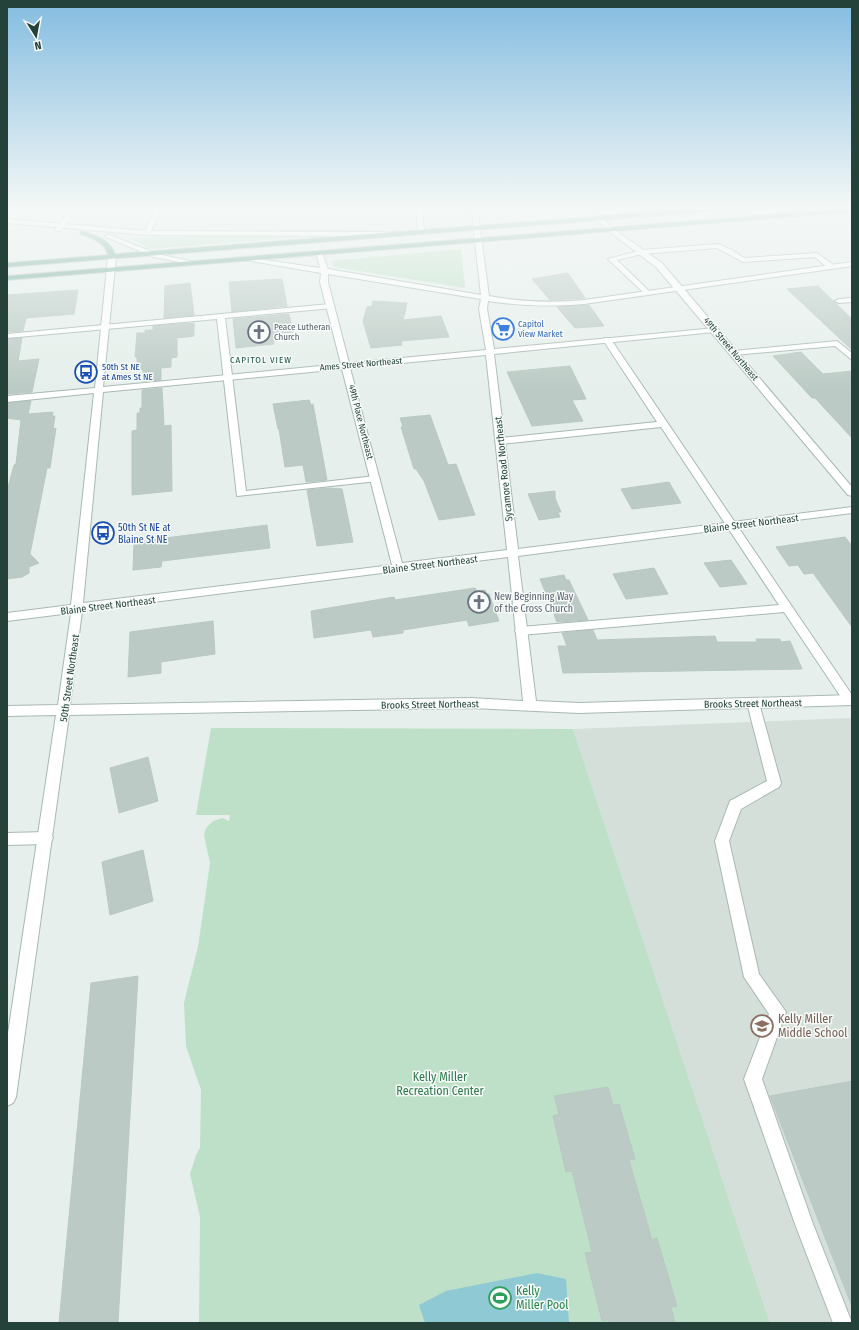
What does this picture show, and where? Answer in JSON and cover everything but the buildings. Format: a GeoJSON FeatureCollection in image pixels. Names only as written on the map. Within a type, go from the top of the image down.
{"type":"FeatureCollection","features":[{"type":"Feature","properties":{"kind":"main road"},"geometry":{"type":"LineString","coordinates":[[7,278],[123,268]]}},
{"type":"Feature","properties":{"kind":"street"},"geometry":{"type":"LineString","coordinates":[[303,268],[516,303],[548,305],[584,302],[824,268]]}},
{"type":"Feature","properties":{"kind":"street","name":"49th Place Northeast"},"geometry":{"type":"LineString","coordinates":[[324,268],[324,282],[347,366],[398,568]]}},
{"type":"Feature","properties":{"kind":"street","name":"Sycamore Road Northeast"},"geometry":{"type":"LineString","coordinates":[[482,268],[485,298],[483,309],[490,352],[530,705]]}},
{"type":"Feature","properties":{"kind":"street"},"geometry":{"type":"LineString","coordinates":[[621,268],[646,293]]}},
{"type":"Feature","properties":{"kind":"street","name":"49th Street Northeast"},"geometry":{"type":"LineString","coordinates":[[662,268],[852,493]]}},
{"type":"Feature","properties":{"kind":"street","name":"50th Street Northeast"},"geometry":{"type":"LineString","coordinates":[[7,1097],[65,710],[77,609],[110,269]]}},
{"type":"Feature","properties":{"kind":"street"},"geometry":{"type":"LineString","coordinates":[[839,301],[852,300]]}},
{"type":"Feature","properties":{"kind":"street"},"geometry":{"type":"LineString","coordinates":[[7,336],[330,306]]}},
{"type":"Feature","properties":{"kind":"street"},"geometry":{"type":"LineString","coordinates":[[222,316],[241,494],[375,479]]}},
{"type":"Feature","properties":{"kind":"street","name":"Ames Street Northeast"},"geometry":{"type":"LineString","coordinates":[[7,398],[715,330]]}},
{"type":"Feature","properties":{"kind":"street"},"geometry":{"type":"LineString","coordinates":[[607,340],[730,526],[851,700]]}},
{"type":"Feature","properties":{"kind":"street"},"geometry":{"type":"LineString","coordinates":[[734,353],[837,343],[852,358]]}},
{"type":"Feature","properties":{"kind":"street"},"geometry":{"type":"LineString","coordinates":[[500,441],[663,424]]}},
{"type":"Feature","properties":{"kind":"street","name":"Blaine Street Northeast"},"geometry":{"type":"LineString","coordinates":[[7,618],[852,510]]}},
{"type":"Feature","properties":{"kind":"street"},"geometry":{"type":"LineString","coordinates":[[521,631],[786,608]]}},
{"type":"Feature","properties":{"kind":"street","name":"Brooks Street Northeast"},"geometry":{"type":"LineString","coordinates":[[7,711],[471,703],[578,708],[851,700]]}},
{"type":"Feature","properties":{"kind":"street"},"geometry":{"type":"LineString","coordinates":[[753,703],[774,783],[735,805],[722,841],[752,977],[778,1012],[753,1079],[804,1224],[843,1323]]}},
{"type":"Feature","properties":{"kind":"street"},"geometry":{"type":"LineString","coordinates":[[7,839],[46,838]]}},
{"type":"Feature","properties":{"kind":"shaded area","name":"Kelly Miller Middle School"},"geometry":{"type":"Polygon","coordinates":[[[852,718],[852,1323],[770,1323],[573,729],[852,718]]]}},
{"type":"Feature","properties":{"kind":"green space"},"geometry":{"type":"Polygon","coordinates":[[[340,268],[463,268],[465,288],[340,268]]]}},
{"type":"Feature","properties":{"kind":"green space","name":"Kelly Miller Recreation Center"},"geometry":{"type":"Polygon","coordinates":[[[211,728],[573,729],[770,1323],[199,1323],[200,1217],[190,1174],[196,1155],[200,1148],[201,1090],[186,1046],[184,1003],[198,947],[210,863],[204,835],[206,828],[213,821],[222,818],[229,821],[230,815],[196,815],[211,728]]]}},
{"type":"Feature","properties":{"kind":"water","name":"Kelly Miller Pool"},"geometry":{"type":"Polygon","coordinates":[[[537,1273],[566,1279],[569,1323],[425,1323],[419,1305],[446,1291],[537,1273]]]}},
{"type":"Feature","properties":{"kind":"place","name":"Capitol View Market"},"geometry":{"type":"Point","coordinates":[503,329]}},
{"type":"Feature","properties":{"kind":"place","name":"Peace Lutheran Church"},"geometry":{"type":"Point","coordinates":[259,332]}},
{"type":"Feature","properties":{"kind":"place","name":"50th St NE at Ames St NE"},"geometry":{"type":"Point","coordinates":[86,372]}},
{"type":"Feature","properties":{"kind":"place","name":"50th St NE at Blaine St NE"},"geometry":{"type":"Point","coordinates":[103,533]}},
{"type":"Feature","properties":{"kind":"place","name":"New Beginning Way of the Cross Church"},"geometry":{"type":"Point","coordinates":[479,602]}},
{"type":"Feature","properties":{"kind":"place","name":"Kelly Miller Middle School"},"geometry":{"type":"Point","coordinates":[762,1026]}},
{"type":"Feature","properties":{"kind":"place","name":"Kelly Miller Pool"},"geometry":{"type":"Point","coordinates":[500,1298]}},
{"type":"Feature","properties":{"kind":"district","name":"CAPITOL VIEW"},"geometry":{"type":"Point","coordinates":[261,360]}}]}
